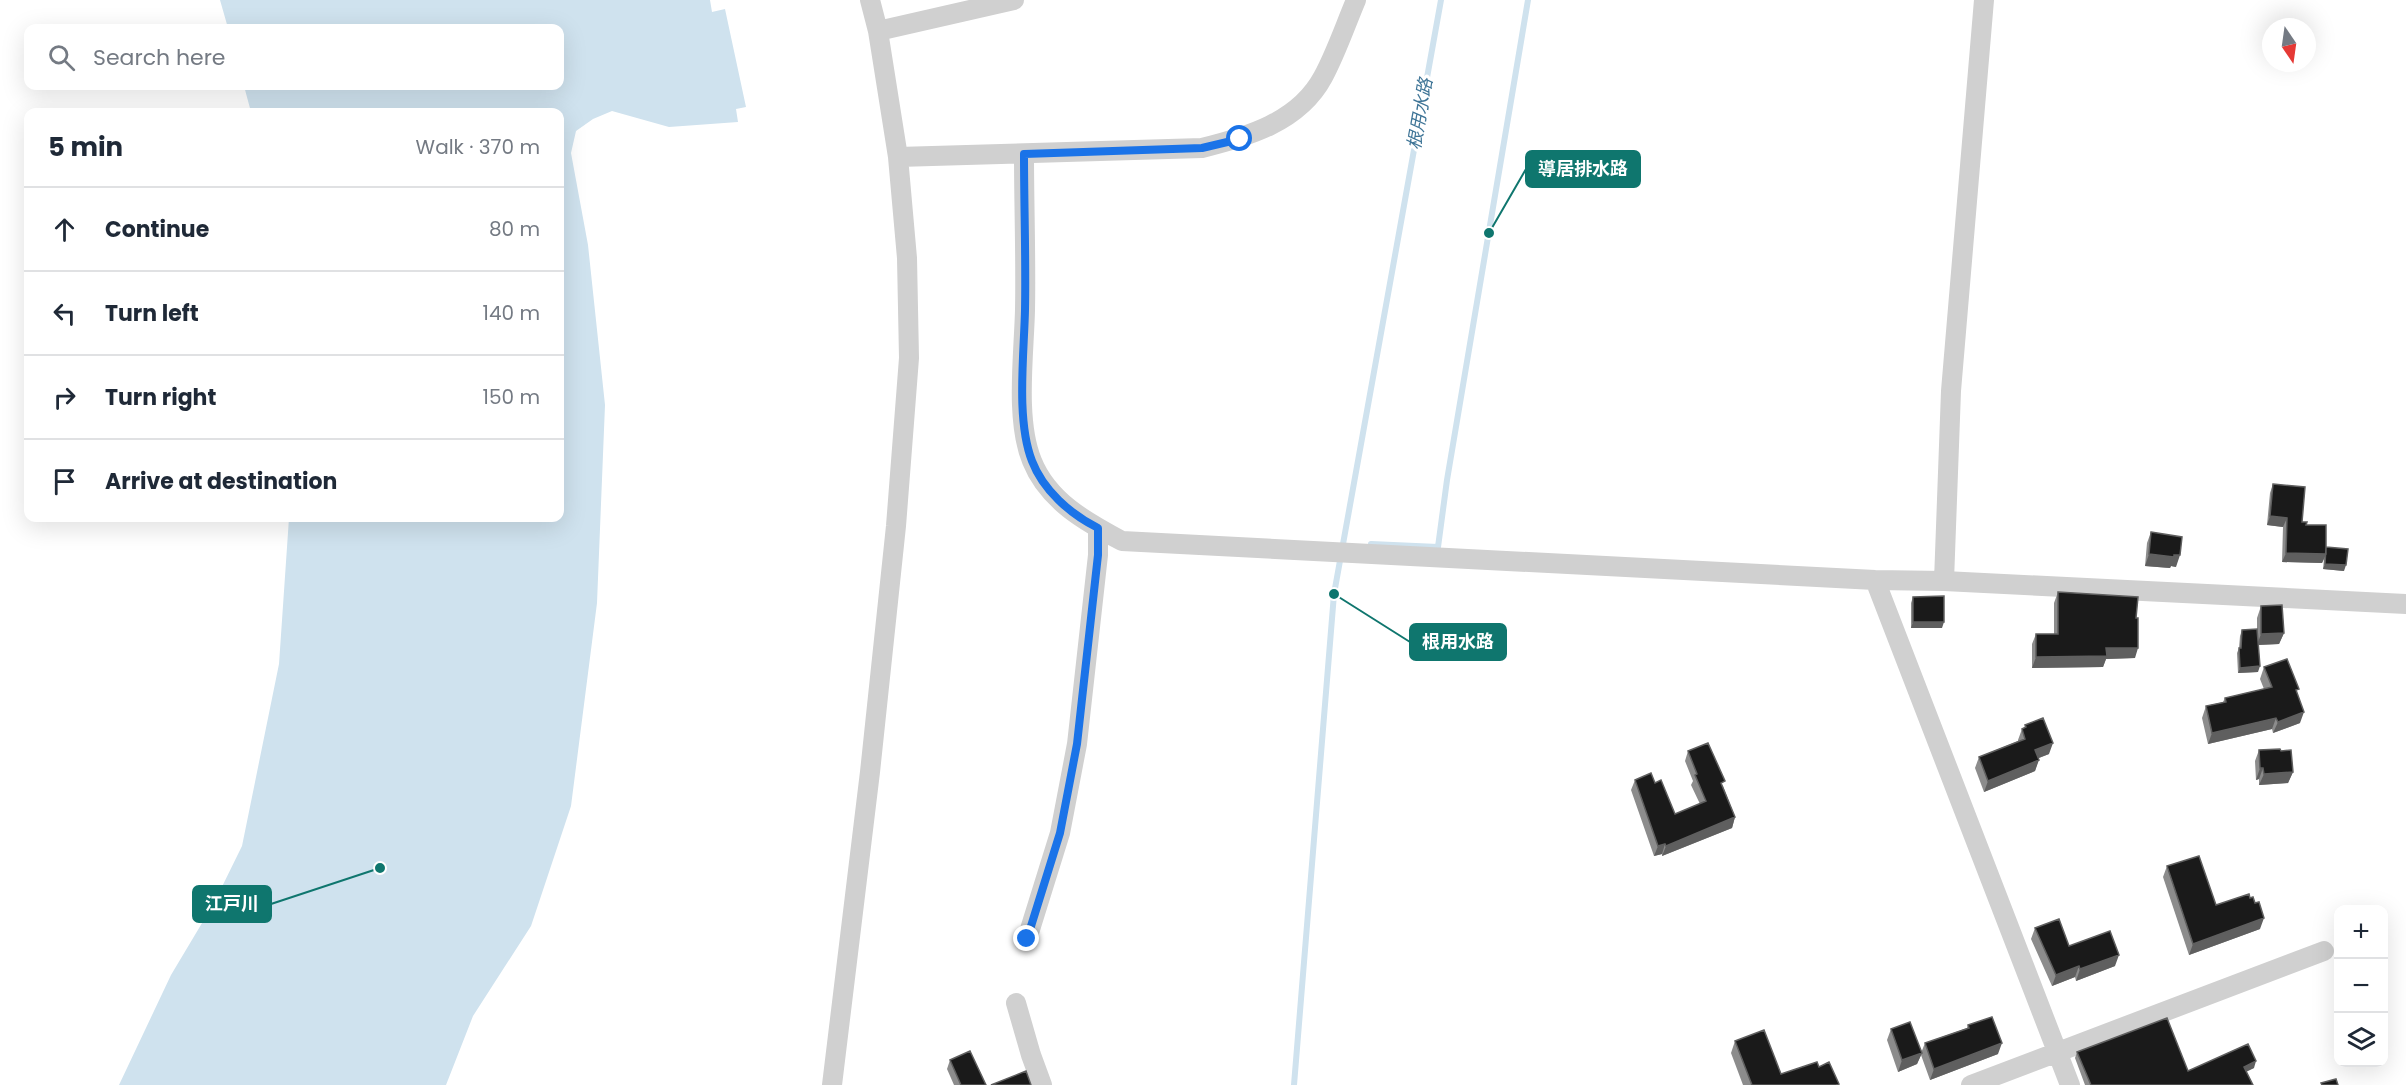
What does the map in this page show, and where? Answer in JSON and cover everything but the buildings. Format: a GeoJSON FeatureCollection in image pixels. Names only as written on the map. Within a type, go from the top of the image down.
{"type":"FeatureCollection","features":[{"type":"Feature","properties":{"kind":"street"},"geometry":{"type":"LineString","coordinates":[[832,1085],[870,772],[896,526],[909,358],[907,258],[898,157],[878,31],[870,0]]}},
{"type":"Feature","properties":{"kind":"street"},"geometry":{"type":"LineString","coordinates":[[878,31],[1014,0]]}},
{"type":"Feature","properties":{"kind":"street"},"geometry":{"type":"LineString","coordinates":[[898,157],[1202,148],[1240,139],[1275,124],[1304,102],[1322,80],[1356,0]]}},
{"type":"Feature","properties":{"kind":"street"},"geometry":{"type":"LineString","coordinates":[[1944,581],[1951,391],[1984,0]]}},
{"type":"Feature","properties":{"kind":"street"},"geometry":{"type":"LineString","coordinates":[[1024,154],[1026,276],[1023,424],[1032,461],[1052,494],[1080,519],[1122,541],[1875,580],[1944,581],[2406,604]]}},
{"type":"Feature","properties":{"kind":"street"},"geometry":{"type":"LineString","coordinates":[[1027,939],[1060,833],[1077,744],[1098,555],[1098,528]]}},
{"type":"Feature","properties":{"kind":"street"},"geometry":{"type":"LineString","coordinates":[[1875,580],[2070,1085]]}},
{"type":"Feature","properties":{"kind":"street"},"geometry":{"type":"LineString","coordinates":[[1971,1085],[2324,951]]}},
{"type":"Feature","properties":{"kind":"street"},"geometry":{"type":"LineString","coordinates":[[1016,1003],[1030,1055],[1042,1085]]}},
{"type":"Feature","properties":{"kind":"water"},"geometry":{"type":"Polygon","coordinates":[[[220,0],[710,0],[712,12],[725,9],[746,107],[736,109],[738,122],[669,127],[612,111],[593,119],[576,131],[571,153],[588,245],[605,405],[597,603],[571,806],[531,926],[473,1016],[446,1085],[119,1085],[171,975],[214,903],[242,846],[279,664],[289,522],[564,522],[564,108],[250,108],[245,90],[564,90],[564,24],[227,24],[220,0]]]}},
{"type":"Feature","properties":{"kind":"waterway","name":"根用水路"},"geometry":{"type":"LineString","coordinates":[[1294,1085],[1334,594],[1441,0]]}},
{"type":"Feature","properties":{"kind":"waterway"},"geometry":{"type":"LineString","coordinates":[[1371,544],[1438,547],[1447,480],[1528,0]]}},
{"type":"Feature","properties":{"kind":"place","name":"導居排水路"},"geometry":{"type":"Point","coordinates":[1489,233]}},
{"type":"Feature","properties":{"kind":"place","name":"根用水路"},"geometry":{"type":"Point","coordinates":[1334,594]}},
{"type":"Feature","properties":{"kind":"place","name":"江戸川"},"geometry":{"type":"Point","coordinates":[380,868]}},
{"type":"Feature","properties":{"kind":"route"},"geometry":{"type":"LineString","coordinates":[[1027,939],[1060,833],[1077,744],[1098,555],[1098,528],[1080,519],[1052,494],[1032,461],[1023,424],[1026,276],[1024,154],[1202,148],[1240,139]]}}]}
